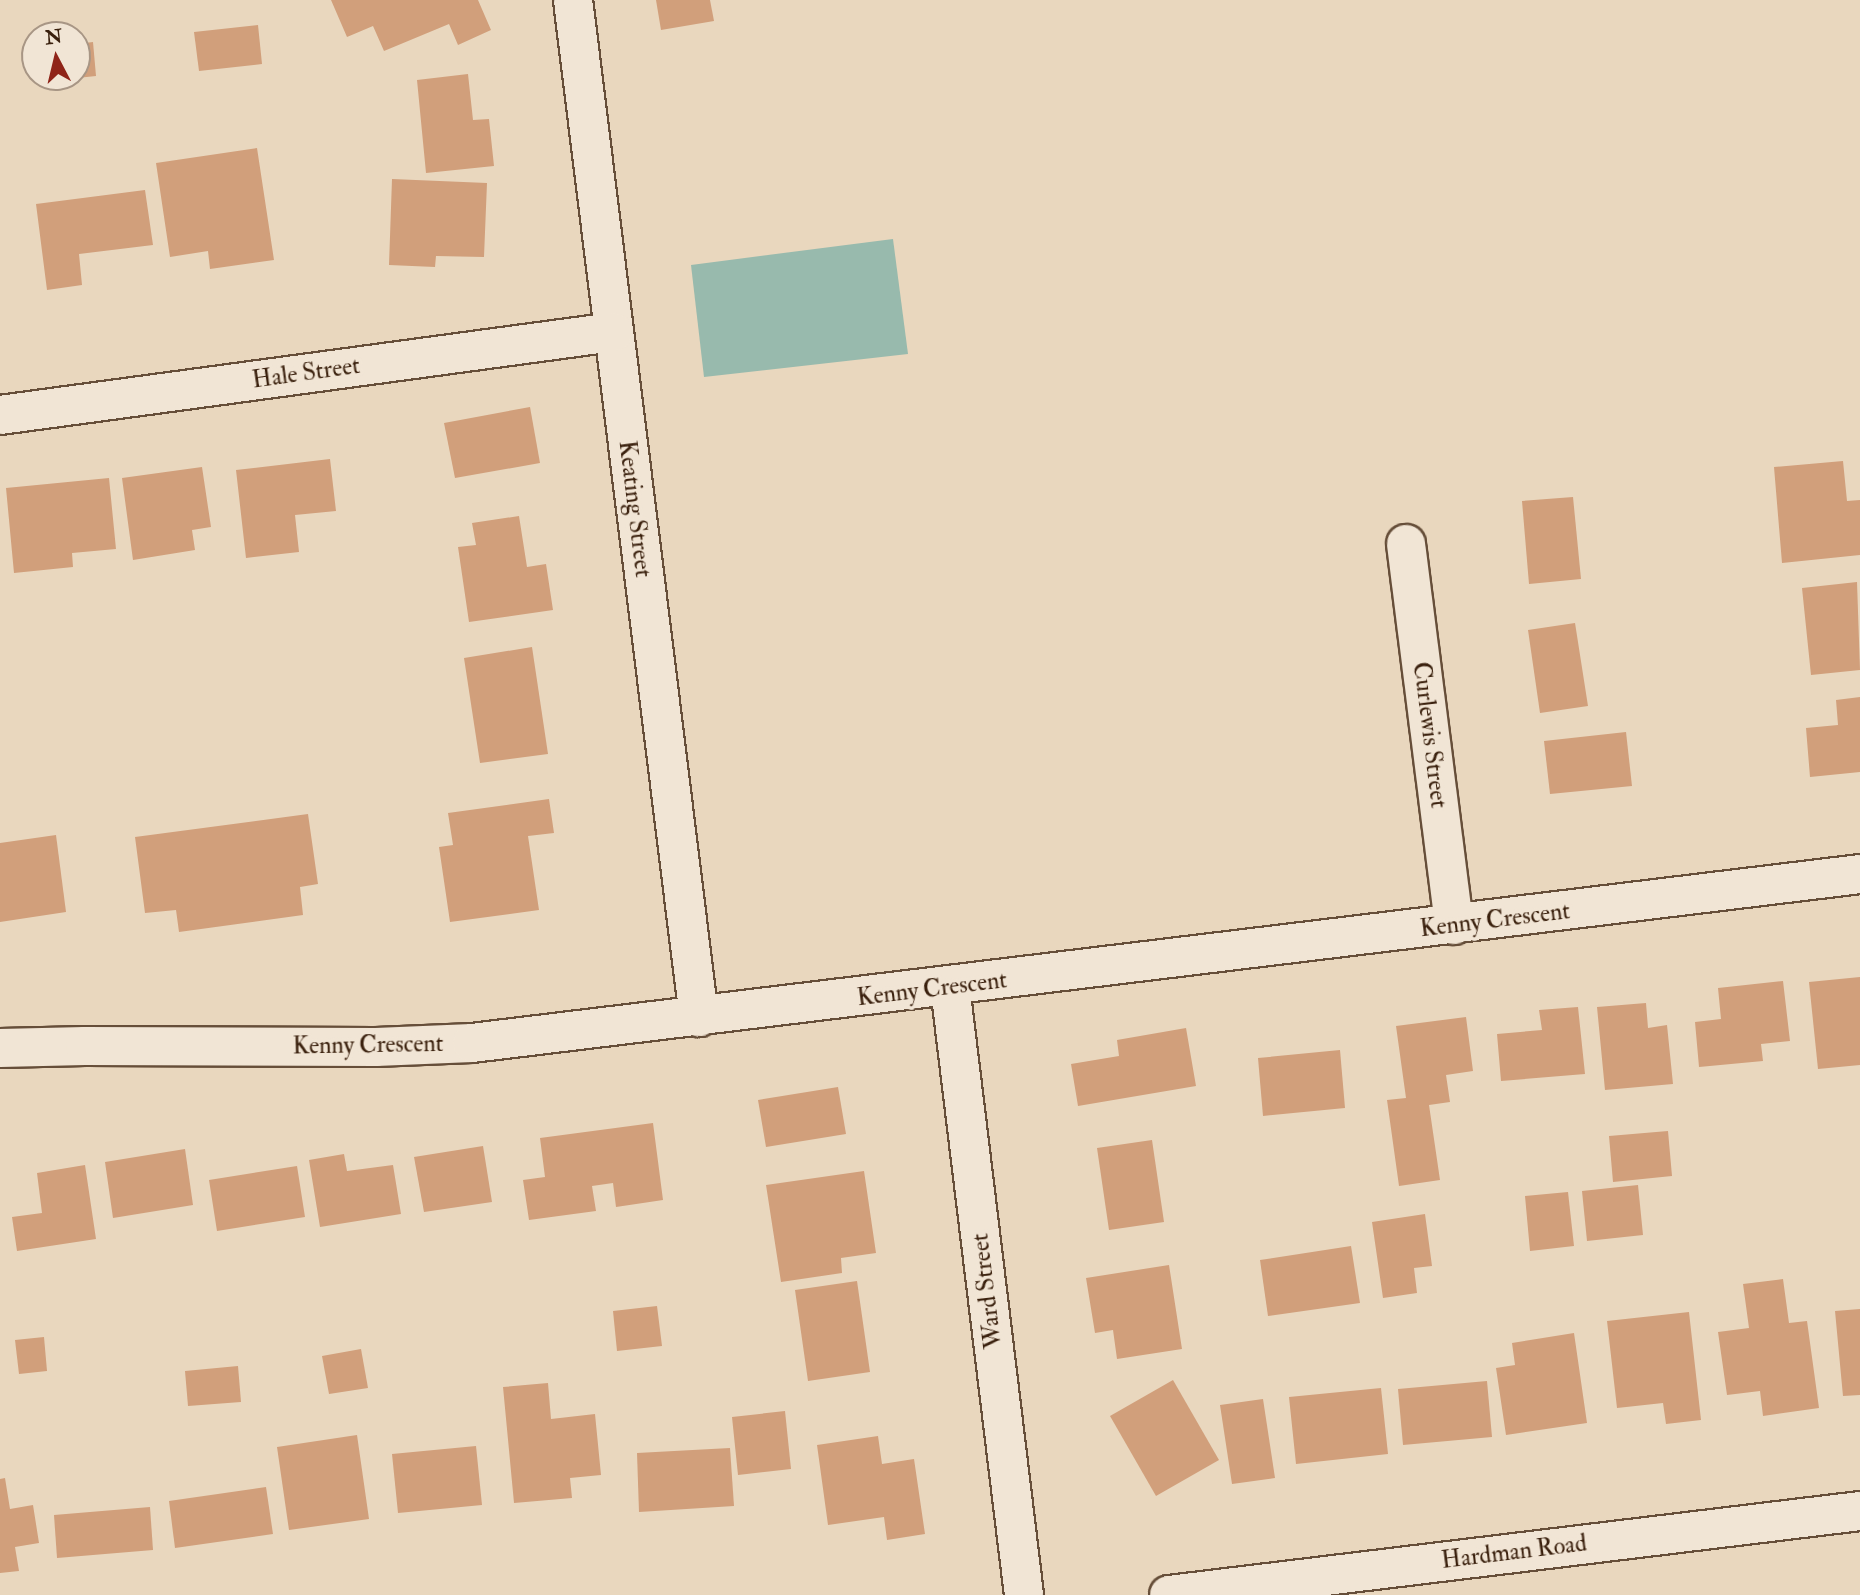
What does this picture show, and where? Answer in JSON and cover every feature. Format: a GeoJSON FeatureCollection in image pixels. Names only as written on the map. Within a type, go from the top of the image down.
{"type":"FeatureCollection","features":[{"type":"Feature","properties":{"kind":"street","name":"Keating Street"},"geometry":{"type":"LineString","coordinates":[[573,0],[699,1017]]}},
{"type":"Feature","properties":{"kind":"street","name":"Hale Street"},"geometry":{"type":"LineString","coordinates":[[0,415],[613,331]]}},
{"type":"Feature","properties":{"kind":"street","name":"Curlewis Street"},"geometry":{"type":"LineString","coordinates":[[1406,544],[1454,925]]}},
{"type":"Feature","properties":{"kind":"street","name":"Kenny Crescent"},"geometry":{"type":"LineString","coordinates":[[0,1048],[445,1045],[950,987],[1860,874]]}},
{"type":"Feature","properties":{"kind":"street","name":"Ward Street"},"geometry":{"type":"LineString","coordinates":[[950,987],[1024,1595]]}},
{"type":"Feature","properties":{"kind":"street","name":"Hardman Road"},"geometry":{"type":"LineString","coordinates":[[1169,1595],[1281,1587],[1860,1510]]}},
{"type":"Feature","properties":{"kind":"shaded area"},"geometry":{"type":"Polygon","coordinates":[[[893,239],[908,354],[704,377],[691,265],[893,239]]]}},
{"type":"Feature","properties":{"kind":"building"},"geometry":{"type":"Polygon","coordinates":[[[331,0],[478,0],[491,30],[458,45],[449,24],[384,51],[373,26],[347,37],[331,0]]]}},
{"type":"Feature","properties":{"kind":"building"},"geometry":{"type":"Polygon","coordinates":[[[656,0],[710,0],[714,21],[661,30],[656,0]]]}},
{"type":"Feature","properties":{"kind":"building"},"geometry":{"type":"Polygon","coordinates":[[[258,25],[262,64],[199,71],[194,32],[258,25]]]}},
{"type":"Feature","properties":{"kind":"building"},"geometry":{"type":"Polygon","coordinates":[[[91,42],[96,76],[91,77],[91,42]]]}},
{"type":"Feature","properties":{"kind":"building"},"geometry":{"type":"Polygon","coordinates":[[[468,74],[473,120],[489,119],[494,166],[426,173],[417,80],[468,74]]]}},
{"type":"Feature","properties":{"kind":"building"},"geometry":{"type":"Polygon","coordinates":[[[257,148],[274,260],[210,269],[208,251],[170,257],[156,163],[257,148]]]}},
{"type":"Feature","properties":{"kind":"building"},"geometry":{"type":"Polygon","coordinates":[[[392,179],[487,183],[484,257],[436,256],[435,267],[389,265],[392,179]]]}},
{"type":"Feature","properties":{"kind":"building"},"geometry":{"type":"Polygon","coordinates":[[[145,190],[153,245],[79,254],[82,285],[47,290],[36,204],[145,190]]]}},
{"type":"Feature","properties":{"kind":"building"},"geometry":{"type":"Polygon","coordinates":[[[530,407],[540,463],[455,478],[444,423],[530,407]]]}},
{"type":"Feature","properties":{"kind":"building"},"geometry":{"type":"Polygon","coordinates":[[[330,459],[336,511],[295,515],[299,552],[246,558],[236,470],[330,459]]]}},
{"type":"Feature","properties":{"kind":"building"},"geometry":{"type":"Polygon","coordinates":[[[1843,461],[1847,501],[1860,500],[1860,555],[1782,563],[1774,467],[1843,461]]]}},
{"type":"Feature","properties":{"kind":"building"},"geometry":{"type":"Polygon","coordinates":[[[202,467],[211,527],[192,530],[195,550],[133,560],[122,478],[202,467]]]}},
{"type":"Feature","properties":{"kind":"building"},"geometry":{"type":"Polygon","coordinates":[[[109,478],[116,549],[72,553],[73,567],[14,573],[6,488],[109,478]]]}},
{"type":"Feature","properties":{"kind":"building"},"geometry":{"type":"Polygon","coordinates":[[[1573,497],[1581,579],[1529,584],[1522,501],[1573,497]]]}},
{"type":"Feature","properties":{"kind":"building"},"geometry":{"type":"Polygon","coordinates":[[[519,516],[527,567],[546,564],[553,610],[469,622],[458,547],[476,545],[472,523],[519,516]]]}},
{"type":"Feature","properties":{"kind":"building"},"geometry":{"type":"Polygon","coordinates":[[[1857,582],[1860,670],[1811,675],[1802,588],[1857,582]]]}},
{"type":"Feature","properties":{"kind":"building"},"geometry":{"type":"Polygon","coordinates":[[[1575,623],[1588,706],[1540,713],[1528,630],[1575,623]]]}},
{"type":"Feature","properties":{"kind":"building"},"geometry":{"type":"Polygon","coordinates":[[[532,647],[548,754],[480,763],[464,658],[532,647]]]}},
{"type":"Feature","properties":{"kind":"building"},"geometry":{"type":"Polygon","coordinates":[[[1860,697],[1860,772],[1810,777],[1806,728],[1838,725],[1836,700],[1860,697]]]}},
{"type":"Feature","properties":{"kind":"building"},"geometry":{"type":"Polygon","coordinates":[[[1626,732],[1632,786],[1550,794],[1544,741],[1626,732]]]}},
{"type":"Feature","properties":{"kind":"building"},"geometry":{"type":"Polygon","coordinates":[[[549,799],[554,833],[528,836],[539,910],[450,922],[439,847],[453,845],[448,813],[549,799]]]}},
{"type":"Feature","properties":{"kind":"building"},"geometry":{"type":"Polygon","coordinates":[[[308,814],[318,884],[300,887],[303,915],[179,932],[176,910],[145,913],[135,837],[308,814]]]}},
{"type":"Feature","properties":{"kind":"building"},"geometry":{"type":"Polygon","coordinates":[[[56,835],[66,912],[0,922],[0,843],[56,835]]]}},
{"type":"Feature","properties":{"kind":"building"},"geometry":{"type":"Polygon","coordinates":[[[1860,977],[1860,1065],[1818,1069],[1809,982],[1860,977]]]}},
{"type":"Feature","properties":{"kind":"building"},"geometry":{"type":"Polygon","coordinates":[[[1783,981],[1790,1041],[1761,1044],[1763,1061],[1699,1067],[1695,1022],[1721,1019],[1718,988],[1783,981]]]}},
{"type":"Feature","properties":{"kind":"building"},"geometry":{"type":"Polygon","coordinates":[[[1646,1003],[1648,1028],[1667,1025],[1673,1084],[1605,1090],[1597,1007],[1646,1003]]]}},
{"type":"Feature","properties":{"kind":"building"},"geometry":{"type":"Polygon","coordinates":[[[1578,1007],[1585,1074],[1501,1081],[1497,1034],[1542,1030],[1539,1010],[1578,1007]]]}},
{"type":"Feature","properties":{"kind":"building"},"geometry":{"type":"Polygon","coordinates":[[[1466,1017],[1473,1071],[1446,1075],[1450,1102],[1429,1105],[1440,1180],[1399,1186],[1387,1100],[1406,1098],[1396,1026],[1466,1017]]]}},
{"type":"Feature","properties":{"kind":"building"},"geometry":{"type":"Polygon","coordinates":[[[1186,1028],[1196,1086],[1078,1106],[1071,1064],[1119,1056],[1117,1040],[1186,1028]]]}},
{"type":"Feature","properties":{"kind":"building"},"geometry":{"type":"Polygon","coordinates":[[[1340,1050],[1345,1108],[1263,1116],[1258,1058],[1340,1050]]]}},
{"type":"Feature","properties":{"kind":"building"},"geometry":{"type":"Polygon","coordinates":[[[838,1087],[846,1134],[766,1147],[758,1100],[838,1087]]]}},
{"type":"Feature","properties":{"kind":"building"},"geometry":{"type":"Polygon","coordinates":[[[653,1123],[663,1200],[616,1207],[613,1183],[592,1186],[596,1211],[529,1220],[523,1180],[545,1177],[540,1138],[653,1123]]]}},
{"type":"Feature","properties":{"kind":"building"},"geometry":{"type":"Polygon","coordinates":[[[1668,1131],[1672,1176],[1613,1182],[1609,1136],[1668,1131]]]}},
{"type":"Feature","properties":{"kind":"building"},"geometry":{"type":"Polygon","coordinates":[[[1152,1140],[1164,1222],[1109,1230],[1097,1148],[1152,1140]]]}},
{"type":"Feature","properties":{"kind":"building"},"geometry":{"type":"Polygon","coordinates":[[[483,1146],[492,1202],[424,1212],[414,1157],[483,1146]]]}},
{"type":"Feature","properties":{"kind":"building"},"geometry":{"type":"Polygon","coordinates":[[[185,1149],[193,1205],[113,1218],[105,1162],[185,1149]]]}},
{"type":"Feature","properties":{"kind":"building"},"geometry":{"type":"Polygon","coordinates":[[[344,1154],[347,1171],[393,1165],[401,1214],[320,1227],[309,1160],[344,1154]]]}},
{"type":"Feature","properties":{"kind":"building"},"geometry":{"type":"Polygon","coordinates":[[[85,1165],[96,1239],[17,1251],[12,1217],[42,1213],[37,1173],[85,1165]]]}},
{"type":"Feature","properties":{"kind":"building"},"geometry":{"type":"Polygon","coordinates":[[[297,1166],[305,1217],[217,1231],[209,1180],[297,1166]]]}},
{"type":"Feature","properties":{"kind":"building"},"geometry":{"type":"Polygon","coordinates":[[[864,1171],[876,1253],[841,1258],[842,1273],[781,1282],[766,1185],[864,1171]]]}},
{"type":"Feature","properties":{"kind":"building"},"geometry":{"type":"Polygon","coordinates":[[[1638,1185],[1643,1235],[1587,1241],[1582,1191],[1638,1185]]]}},
{"type":"Feature","properties":{"kind":"building"},"geometry":{"type":"Polygon","coordinates":[[[1568,1192],[1574,1246],[1530,1251],[1525,1196],[1568,1192]]]}},
{"type":"Feature","properties":{"kind":"building"},"geometry":{"type":"Polygon","coordinates":[[[1425,1214],[1432,1266],[1414,1268],[1417,1293],[1383,1298],[1372,1222],[1425,1214]]]}},
{"type":"Feature","properties":{"kind":"building"},"geometry":{"type":"Polygon","coordinates":[[[1351,1246],[1360,1303],[1268,1316],[1260,1260],[1351,1246]]]}},
{"type":"Feature","properties":{"kind":"building"},"geometry":{"type":"Polygon","coordinates":[[[1169,1265],[1182,1349],[1117,1359],[1113,1330],[1095,1333],[1086,1278],[1169,1265]]]}},
{"type":"Feature","properties":{"kind":"building"},"geometry":{"type":"Polygon","coordinates":[[[1783,1279],[1789,1323],[1807,1321],[1819,1408],[1763,1416],[1760,1391],[1727,1395],[1718,1332],[1749,1328],[1743,1284],[1783,1279]]]}},
{"type":"Feature","properties":{"kind":"building"},"geometry":{"type":"Polygon","coordinates":[[[857,1281],[870,1372],[808,1381],[795,1290],[857,1281]]]}},
{"type":"Feature","properties":{"kind":"building"},"geometry":{"type":"Polygon","coordinates":[[[657,1306],[662,1346],[617,1351],[613,1311],[657,1306]]]}},
{"type":"Feature","properties":{"kind":"building"},"geometry":{"type":"Polygon","coordinates":[[[1860,1309],[1860,1395],[1843,1396],[1835,1311],[1860,1309]]]}},
{"type":"Feature","properties":{"kind":"building"},"geometry":{"type":"Polygon","coordinates":[[[1689,1312],[1701,1420],[1666,1424],[1663,1403],[1617,1408],[1607,1321],[1689,1312]]]}},
{"type":"Feature","properties":{"kind":"building"},"geometry":{"type":"Polygon","coordinates":[[[1574,1333],[1587,1423],[1506,1435],[1496,1368],[1515,1365],[1512,1343],[1574,1333]]]}},
{"type":"Feature","properties":{"kind":"building"},"geometry":{"type":"Polygon","coordinates":[[[44,1337],[47,1371],[19,1374],[15,1340],[44,1337]]]}},
{"type":"Feature","properties":{"kind":"building"},"geometry":{"type":"Polygon","coordinates":[[[361,1349],[368,1388],[329,1394],[322,1356],[361,1349]]]}},
{"type":"Feature","properties":{"kind":"building"},"geometry":{"type":"Polygon","coordinates":[[[238,1366],[241,1402],[188,1406],[185,1371],[238,1366]]]}},
{"type":"Feature","properties":{"kind":"building"},"geometry":{"type":"Polygon","coordinates":[[[1173,1380],[1219,1460],[1156,1496],[1110,1416],[1173,1380]]]}},
{"type":"Feature","properties":{"kind":"building"},"geometry":{"type":"Polygon","coordinates":[[[1487,1381],[1492,1437],[1403,1445],[1398,1389],[1487,1381]]]}},
{"type":"Feature","properties":{"kind":"building"},"geometry":{"type":"Polygon","coordinates":[[[548,1383],[551,1419],[595,1414],[601,1475],[570,1478],[572,1498],[514,1503],[503,1387],[548,1383]]]}},
{"type":"Feature","properties":{"kind":"building"},"geometry":{"type":"Polygon","coordinates":[[[1381,1388],[1388,1454],[1296,1464],[1289,1397],[1381,1388]]]}},
{"type":"Feature","properties":{"kind":"building"},"geometry":{"type":"Polygon","coordinates":[[[1263,1399],[1275,1478],[1232,1484],[1220,1405],[1263,1399]]]}},
{"type":"Feature","properties":{"kind":"building"},"geometry":{"type":"Polygon","coordinates":[[[785,1411],[791,1469],[738,1475],[732,1417],[785,1411]]]}},
{"type":"Feature","properties":{"kind":"building"},"geometry":{"type":"Polygon","coordinates":[[[357,1435],[369,1519],[289,1530],[277,1447],[357,1435]]]}},
{"type":"Feature","properties":{"kind":"building"},"geometry":{"type":"Polygon","coordinates":[[[878,1436],[882,1464],[914,1459],[925,1534],[887,1540],[884,1517],[828,1525],[817,1445],[878,1436]]]}},
{"type":"Feature","properties":{"kind":"building"},"geometry":{"type":"Polygon","coordinates":[[[476,1446],[482,1505],[398,1513],[392,1454],[476,1446]]]}},
{"type":"Feature","properties":{"kind":"building"},"geometry":{"type":"Polygon","coordinates":[[[730,1448],[734,1506],[639,1512],[637,1453],[730,1448]]]}},
{"type":"Feature","properties":{"kind":"building"},"geometry":{"type":"Polygon","coordinates":[[[5,1478],[10,1509],[33,1505],[39,1543],[15,1547],[19,1571],[0,1573],[0,1479],[5,1478]]]}},
{"type":"Feature","properties":{"kind":"building"},"geometry":{"type":"Polygon","coordinates":[[[266,1487],[273,1534],[175,1548],[169,1501],[266,1487]]]}},
{"type":"Feature","properties":{"kind":"building"},"geometry":{"type":"Polygon","coordinates":[[[150,1507],[153,1550],[57,1558],[54,1515],[150,1507]]]}}]}
